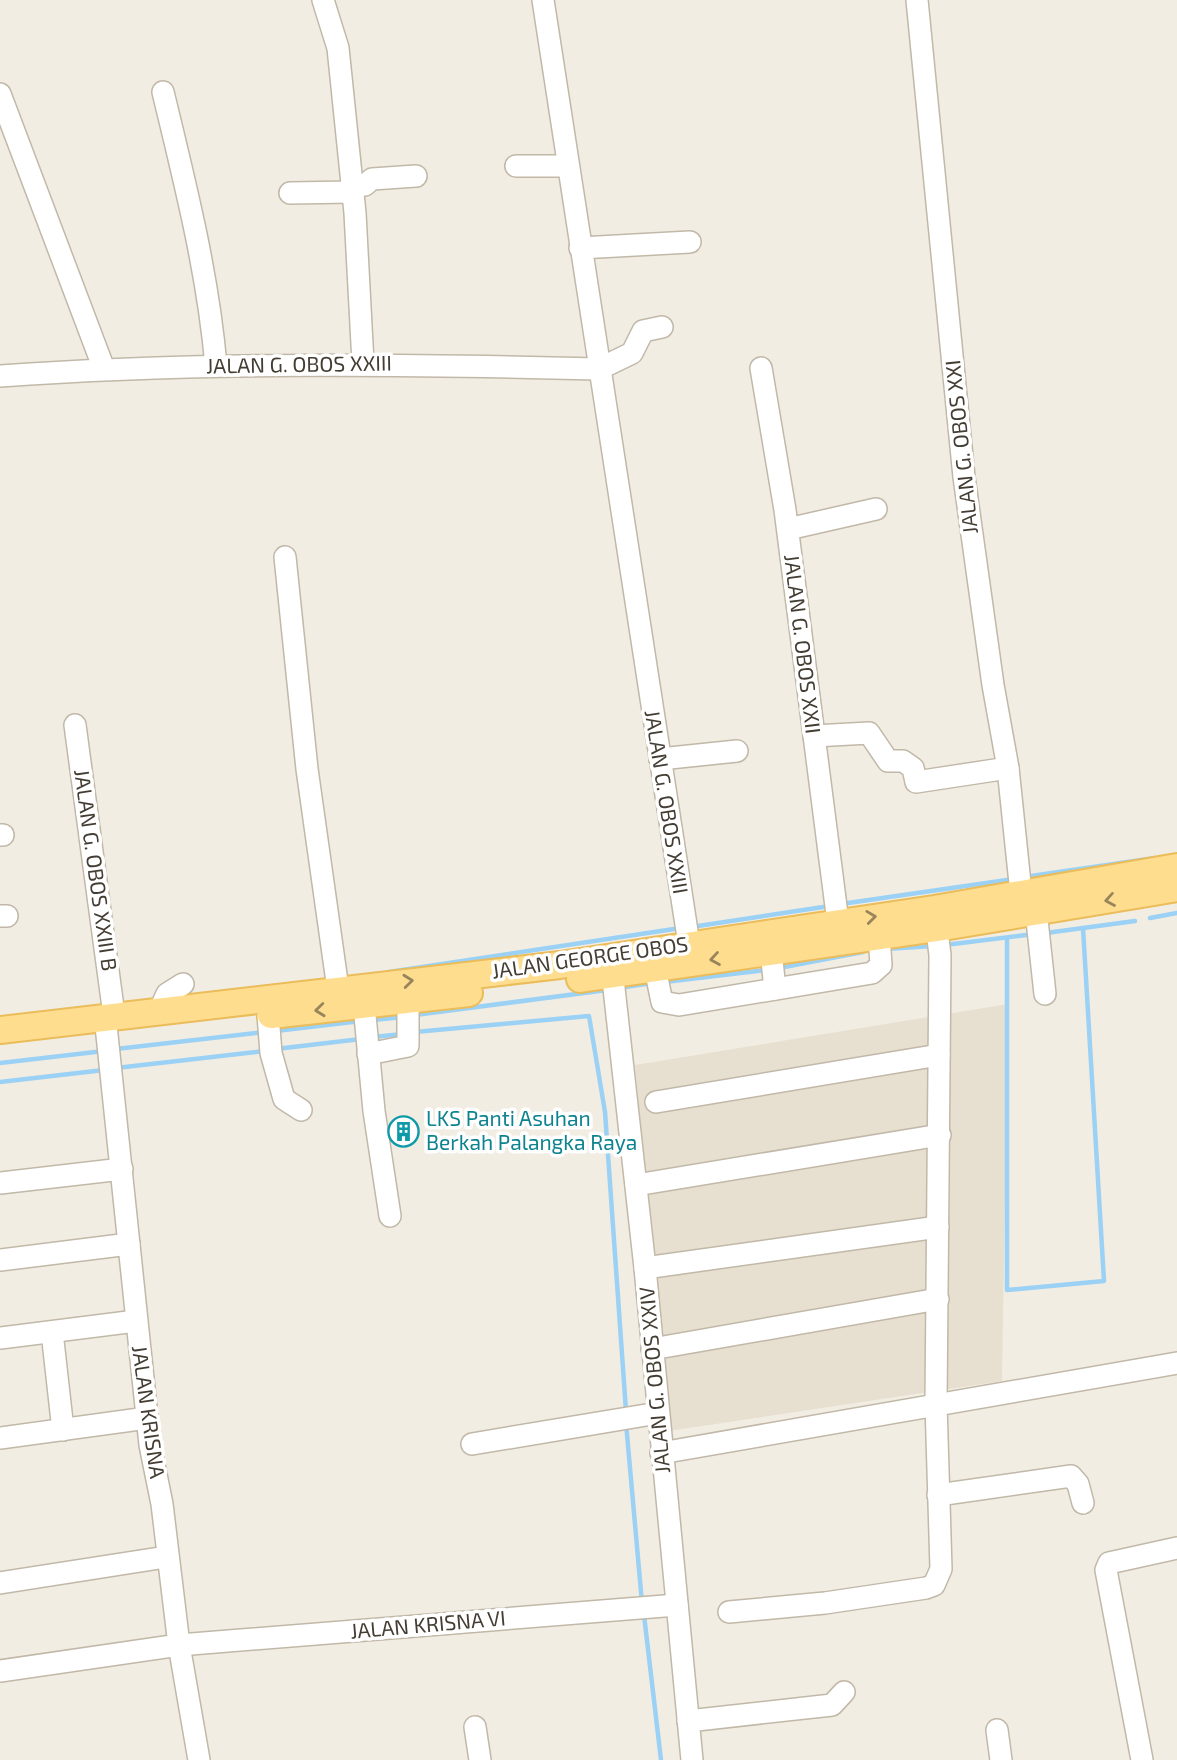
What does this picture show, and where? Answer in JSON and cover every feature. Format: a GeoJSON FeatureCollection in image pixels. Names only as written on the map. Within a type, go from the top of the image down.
{"type":"FeatureCollection","features":[{"type":"Feature","properties":{"kind":"main road","name":"JALAN GEORGE OBOS"},"geometry":{"type":"LineString","coordinates":[[1034,921],[1177,867]]}},
{"type":"Feature","properties":{"kind":"main road","name":"JALAN GEORGE OBOS"},"geometry":{"type":"LineString","coordinates":[[0,1030],[109,1034],[160,1009],[338,989],[656,978],[773,970],[838,952],[937,932],[1034,921],[1177,888]]}},
{"type":"Feature","properties":{"kind":"main road","name":"JALAN GEORGE OBOS"},"geometry":{"type":"LineString","coordinates":[[0,1048],[109,1034],[269,1026],[408,1012],[614,978],[689,944],[838,952],[937,932]]}},
{"type":"Feature","properties":{"kind":"street"},"geometry":{"type":"LineString","coordinates":[[323,0],[338,48],[352,189],[363,363]]}},
{"type":"Feature","properties":{"kind":"street","name":"JALAN G. OBOS XXIII"},"geometry":{"type":"LineString","coordinates":[[543,0],[689,944]]}},
{"type":"Feature","properties":{"kind":"street","name":"JALAN G. OBOS XXI"},"geometry":{"type":"LineString","coordinates":[[917,0],[964,477],[993,685],[1045,994]]}},
{"type":"Feature","properties":{"kind":"street"},"geometry":{"type":"LineString","coordinates":[[163,92],[199,244],[211,309],[216,366]]}},
{"type":"Feature","properties":{"kind":"street"},"geometry":{"type":"LineString","coordinates":[[0,94],[104,369]]}},
{"type":"Feature","properties":{"kind":"street"},"geometry":{"type":"LineString","coordinates":[[516,166],[568,166]]}},
{"type":"Feature","properties":{"kind":"street"},"geometry":{"type":"LineString","coordinates":[[290,193],[352,189],[379,178],[416,176]]}},
{"type":"Feature","properties":{"kind":"street"},"geometry":{"type":"LineString","coordinates":[[580,248],[690,242]]}},
{"type":"Feature","properties":{"kind":"street"},"geometry":{"type":"LineString","coordinates":[[599,369],[632,353],[643,331],[662,327]]}},
{"type":"Feature","properties":{"kind":"street","name":"JALAN G. OBOS XXIII"},"geometry":{"type":"LineString","coordinates":[[0,376],[104,369],[363,363],[599,369]]}},
{"type":"Feature","properties":{"kind":"street","name":"JALAN G. OBOS XXII"},"geometry":{"type":"LineString","coordinates":[[761,368],[788,528],[838,952]]}},
{"type":"Feature","properties":{"kind":"street"},"geometry":{"type":"LineString","coordinates":[[788,528],[876,509]]}},
{"type":"Feature","properties":{"kind":"street"},"geometry":{"type":"LineString","coordinates":[[285,558],[307,769],[338,989]]}},
{"type":"Feature","properties":{"kind":"street","name":"JALAN G. OBOS XXIII B"},"geometry":{"type":"LineString","coordinates":[[75,726],[109,1034]]}},
{"type":"Feature","properties":{"kind":"street"},"geometry":{"type":"LineString","coordinates":[[814,736],[869,733],[888,761],[902,761],[913,768],[916,782],[1009,768]]}},
{"type":"Feature","properties":{"kind":"street"},"geometry":{"type":"LineString","coordinates":[[660,759],[737,751]]}},
{"type":"Feature","properties":{"kind":"street"},"geometry":{"type":"LineString","coordinates":[[729,1612],[825,1603],[934,1585],[942,1569],[936,1404],[940,1135],[937,932]]}},
{"type":"Feature","properties":{"kind":"street"},"geometry":{"type":"LineString","coordinates":[[656,978],[662,1002],[679,1005],[773,970],[838,952],[877,971],[881,965],[881,945]]}},
{"type":"Feature","properties":{"kind":"street","name":"JALAN G. OBOS XXIV"},"geometry":{"type":"LineString","coordinates":[[614,978],[692,1760]]}},
{"type":"Feature","properties":{"kind":"street"},"geometry":{"type":"LineString","coordinates":[[160,1009],[167,994],[183,984]]}},
{"type":"Feature","properties":{"kind":"street"},"geometry":{"type":"LineString","coordinates":[[368,1054],[408,1046],[408,1012]]}},
{"type":"Feature","properties":{"kind":"street"},"geometry":{"type":"LineString","coordinates":[[365,1016],[390,1216]]}},
{"type":"Feature","properties":{"kind":"street"},"geometry":{"type":"LineString","coordinates":[[269,1026],[271,1053],[285,1099],[302,1110]]}},
{"type":"Feature","properties":{"kind":"street","name":"JALAN KRISNA"},"geometry":{"type":"LineString","coordinates":[[109,1034],[147,1418],[162,1504],[166,1557],[179,1645],[199,1760]]}},
{"type":"Feature","properties":{"kind":"street"},"geometry":{"type":"LineString","coordinates":[[656,1102],[939,1055]]}},
{"type":"Feature","properties":{"kind":"street"},"geometry":{"type":"LineString","coordinates":[[636,1185],[940,1135]]}},
{"type":"Feature","properties":{"kind":"street"},"geometry":{"type":"LineString","coordinates":[[0,1183],[122,1169]]}},
{"type":"Feature","properties":{"kind":"street"},"geometry":{"type":"LineString","coordinates":[[645,1268],[938,1227]]}},
{"type":"Feature","properties":{"kind":"street"},"geometry":{"type":"LineString","coordinates":[[0,1260],[129,1244]]}},
{"type":"Feature","properties":{"kind":"street"},"geometry":{"type":"LineString","coordinates":[[652,1349],[938,1299]]}},
{"type":"Feature","properties":{"kind":"street"},"geometry":{"type":"LineString","coordinates":[[0,1338],[136,1321]]}},
{"type":"Feature","properties":{"kind":"street"},"geometry":{"type":"LineString","coordinates":[[52,1332],[63,1430]]}},
{"type":"Feature","properties":{"kind":"street"},"geometry":{"type":"LineString","coordinates":[[661,1453],[936,1404],[1176,1369]]}},
{"type":"Feature","properties":{"kind":"street"},"geometry":{"type":"LineString","coordinates":[[472,1444],[658,1413]]}},
{"type":"Feature","properties":{"kind":"street"},"geometry":{"type":"LineString","coordinates":[[0,1438],[147,1418]]}},
{"type":"Feature","properties":{"kind":"street"},"geometry":{"type":"LineString","coordinates":[[938,1495],[1070,1476],[1078,1484],[1083,1503]]}},
{"type":"Feature","properties":{"kind":"street"},"geometry":{"type":"LineString","coordinates":[[1142,1760],[1106,1570],[1109,1563],[1120,1558],[1177,1548]]}},
{"type":"Feature","properties":{"kind":"street"},"geometry":{"type":"LineString","coordinates":[[0,1583],[166,1557]]}},
{"type":"Feature","properties":{"kind":"street","name":"JALAN KRISNA VI"},"geometry":{"type":"LineString","coordinates":[[0,1671],[179,1645],[677,1605]]}},
{"type":"Feature","properties":{"kind":"street"},"geometry":{"type":"LineString","coordinates":[[688,1721],[832,1705],[844,1692]]}},
{"type":"Feature","properties":{"kind":"street"},"geometry":{"type":"LineString","coordinates":[[475,1727],[480,1760]]}},
{"type":"Feature","properties":{"kind":"street"},"geometry":{"type":"LineString","coordinates":[[996,1730],[1001,1760]]}},
{"type":"Feature","properties":{"kind":"shaded area"},"geometry":{"type":"Polygon","coordinates":[[[1008,1004],[1002,1381],[669,1431],[635,1065],[1008,1004]]]}},
{"type":"Feature","properties":{"kind":"waterway"},"geometry":{"type":"LineString","coordinates":[[1031,876],[1155,858]]}},
{"type":"Feature","properties":{"kind":"waterway"},"geometry":{"type":"LineString","coordinates":[[848,903],[1007,880]]}},
{"type":"Feature","properties":{"kind":"waterway"},"geometry":{"type":"LineString","coordinates":[[698,926],[823,907]]}},
{"type":"Feature","properties":{"kind":"waterway"},"geometry":{"type":"LineString","coordinates":[[1150,918],[1177,913]]}},
{"type":"Feature","properties":{"kind":"waterway"},"geometry":{"type":"LineString","coordinates":[[1046,933],[1135,921]]}},
{"type":"Feature","properties":{"kind":"waterway"},"geometry":{"type":"LineString","coordinates":[[1007,938],[1007,1290],[1104,1281],[1083,928]]}},
{"type":"Feature","properties":{"kind":"waterway"},"geometry":{"type":"LineString","coordinates":[[389,972],[674,929]]}},
{"type":"Feature","properties":{"kind":"waterway"},"geometry":{"type":"LineString","coordinates":[[945,945],[1034,934]]}},
{"type":"Feature","properties":{"kind":"waterway"},"geometry":{"type":"LineString","coordinates":[[886,949],[933,946]]}},
{"type":"Feature","properties":{"kind":"waterway"},"geometry":{"type":"LineString","coordinates":[[779,968],[863,952]]}},
{"type":"Feature","properties":{"kind":"waterway"},"geometry":{"type":"LineString","coordinates":[[665,982],[767,970]]}},
{"type":"Feature","properties":{"kind":"waterway"},"geometry":{"type":"LineString","coordinates":[[619,988],[652,983]]}},
{"type":"Feature","properties":{"kind":"waterway"},"geometry":{"type":"LineString","coordinates":[[415,1015],[607,990]]}},
{"type":"Feature","properties":{"kind":"waterway"},"geometry":{"type":"LineString","coordinates":[[415,1032],[589,1016],[605,1112],[626,1411]]}},
{"type":"Feature","properties":{"kind":"waterway"},"geometry":{"type":"LineString","coordinates":[[373,1020],[403,1017]]}},
{"type":"Feature","properties":{"kind":"waterway"},"geometry":{"type":"LineString","coordinates":[[276,1031],[361,1021]]}},
{"type":"Feature","properties":{"kind":"waterway"},"geometry":{"type":"LineString","coordinates":[[116,1049],[264,1032]]}},
{"type":"Feature","properties":{"kind":"waterway"},"geometry":{"type":"LineString","coordinates":[[373,1037],[403,1034]]}},
{"type":"Feature","properties":{"kind":"waterway"},"geometry":{"type":"LineString","coordinates":[[276,1049],[361,1039]]}},
{"type":"Feature","properties":{"kind":"waterway"},"geometry":{"type":"LineString","coordinates":[[0,1063],[104,1051]]}},
{"type":"Feature","properties":{"kind":"waterway"},"geometry":{"type":"LineString","coordinates":[[116,1068],[264,1051]]}},
{"type":"Feature","properties":{"kind":"waterway"},"geometry":{"type":"LineString","coordinates":[[0,1082],[104,1070]]}},
{"type":"Feature","properties":{"kind":"waterway"},"geometry":{"type":"LineString","coordinates":[[626,1423],[642,1603]]}},
{"type":"Feature","properties":{"kind":"waterway"},"geometry":{"type":"LineString","coordinates":[[644,1615],[661,1760]]}},
{"type":"Feature","properties":{"kind":"place","name":"LKS Panti Asuhan Berkah Palangka Raya"},"geometry":{"type":"Point","coordinates":[403,1131]}}]}
